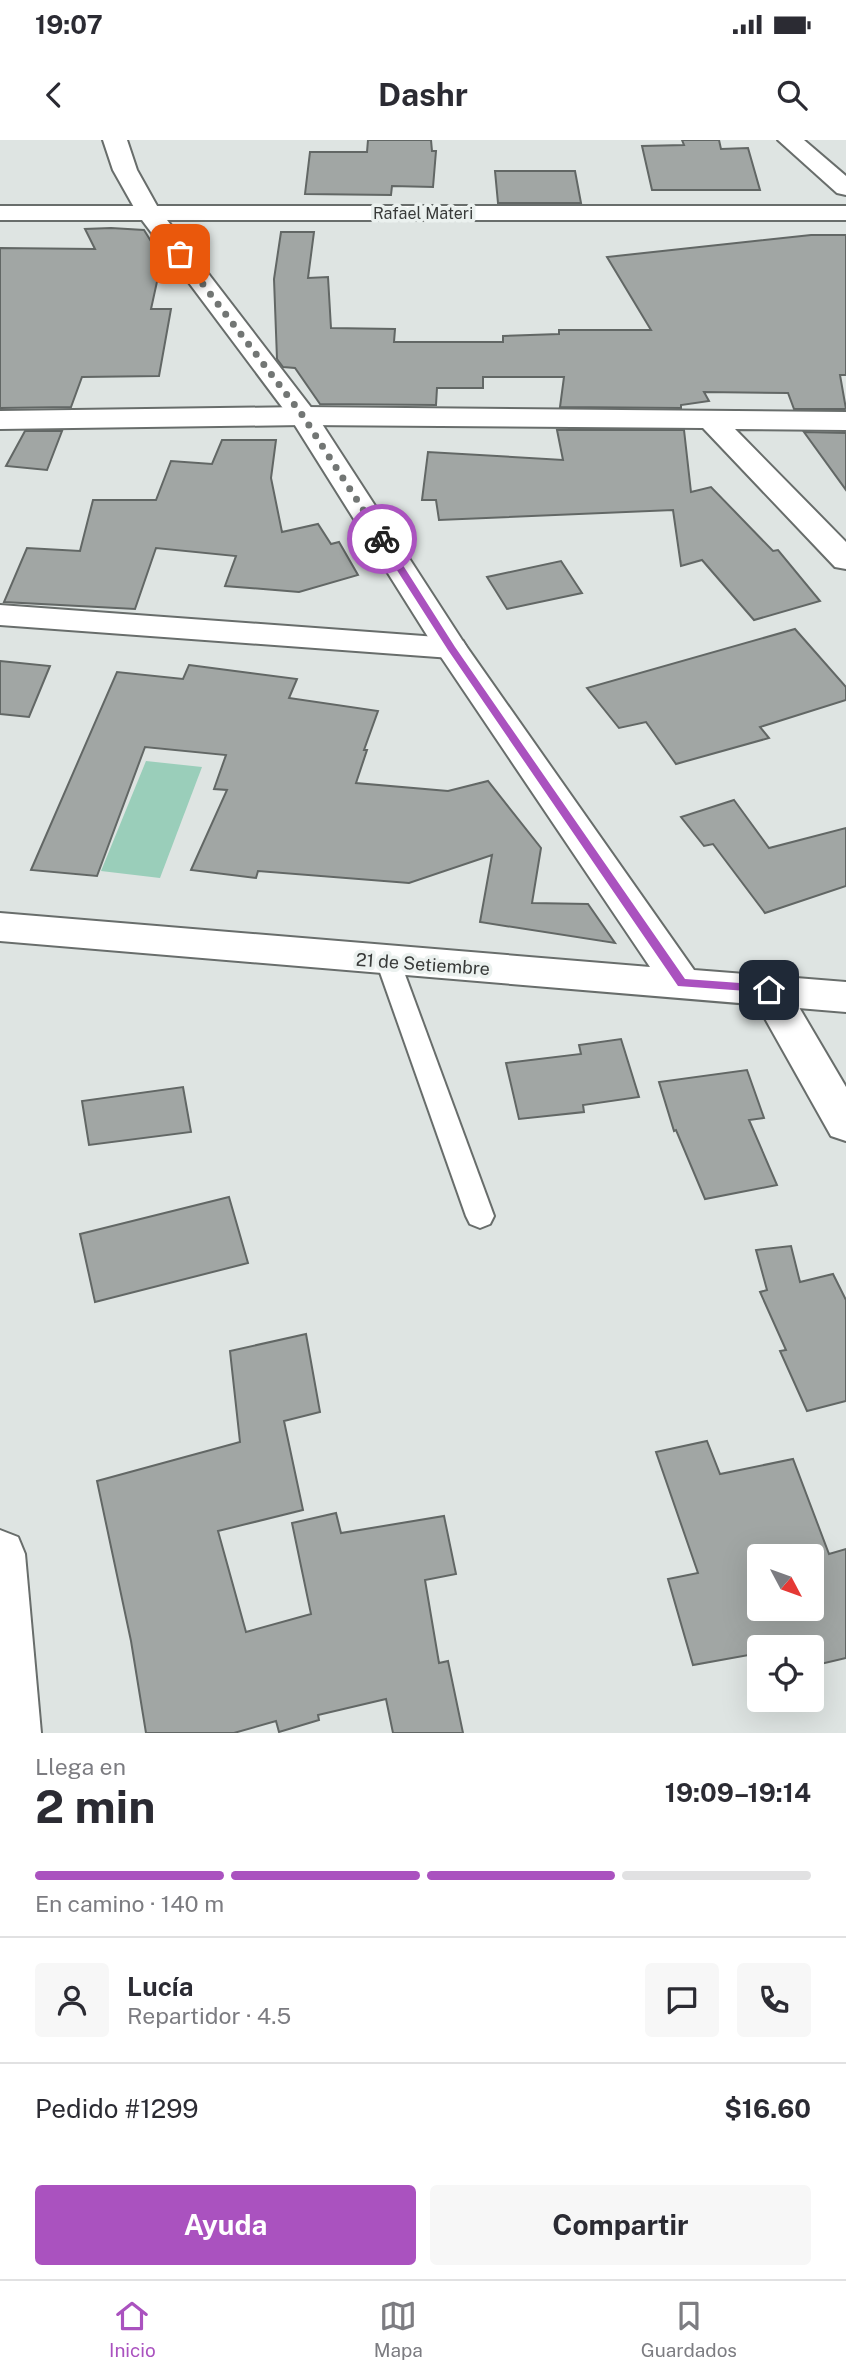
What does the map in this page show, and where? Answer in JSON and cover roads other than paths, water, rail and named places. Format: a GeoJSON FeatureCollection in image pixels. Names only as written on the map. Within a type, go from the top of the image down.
{"type":"FeatureCollection","features":[{"type":"Feature","properties":{"kind":"street"},"geometry":{"type":"LineString","coordinates":[[115,140],[125,170],[149,213],[303,416],[451,648],[682,983]]}},
{"type":"Feature","properties":{"kind":"street"},"geometry":{"type":"LineString","coordinates":[[790,140],[846,188]]}},
{"type":"Feature","properties":{"kind":"street","name":"Rafael Materi"},"geometry":{"type":"LineString","coordinates":[[0,213],[846,214]]}},
{"type":"Feature","properties":{"kind":"street"},"geometry":{"type":"LineString","coordinates":[[0,420],[303,416],[846,421]]}},
{"type":"Feature","properties":{"kind":"street"},"geometry":{"type":"LineString","coordinates":[[711,420],[846,560]]}},
{"type":"Feature","properties":{"kind":"street"},"geometry":{"type":"LineString","coordinates":[[0,615],[451,648]]}},
{"type":"Feature","properties":{"kind":"street","name":"21 de Setiembre"},"geometry":{"type":"LineString","coordinates":[[0,927],[846,997]]}},
{"type":"Feature","properties":{"kind":"street"},"geometry":{"type":"LineString","coordinates":[[769,990],[846,1124]]}},
{"type":"Feature","properties":{"kind":"street"},"geometry":{"type":"LineString","coordinates":[[0,1554],[13,1733]]}},
{"type":"Feature","properties":{"kind":"lane"},"geometry":{"type":"LineString","coordinates":[[388,961],[480,1216]]}}]}
